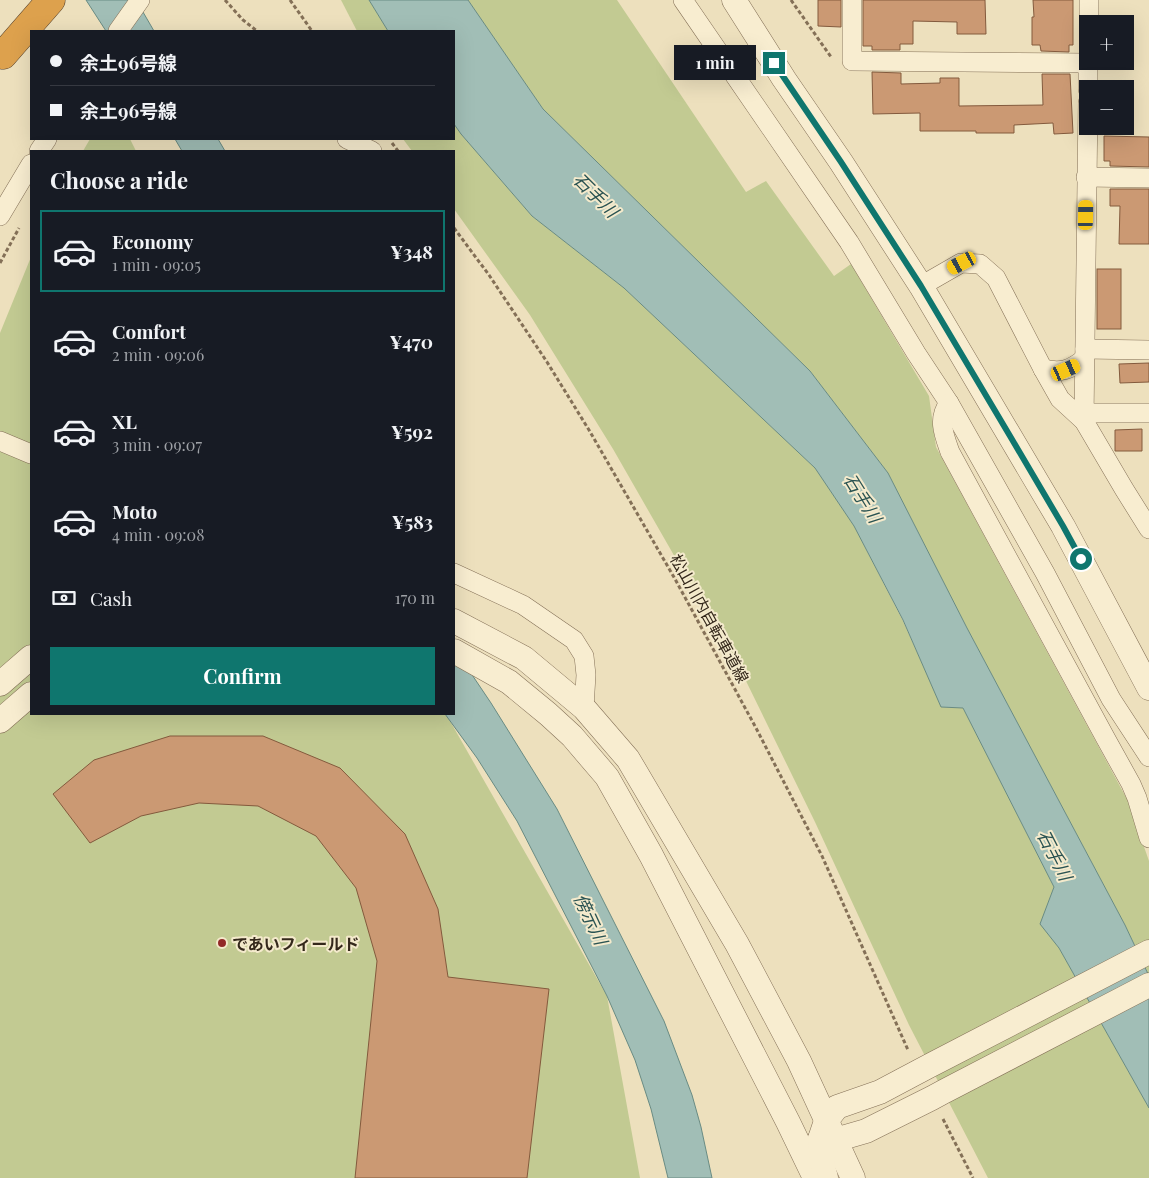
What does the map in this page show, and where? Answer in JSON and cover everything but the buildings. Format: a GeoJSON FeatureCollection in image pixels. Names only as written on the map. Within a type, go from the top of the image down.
{"type":"FeatureCollection","features":[{"type":"Feature","properties":{"kind":"highway"},"geometry":{"type":"LineString","coordinates":[[2,58],[37,0]]}},
{"type":"Feature","properties":{"kind":"highway"},"geometry":{"type":"LineString","coordinates":[[2,58],[51,0]]}},
{"type":"Feature","properties":{"kind":"street"},"geometry":{"type":"LineString","coordinates":[[119,30],[140,0]]}},
{"type":"Feature","properties":{"kind":"street"},"geometry":{"type":"LineString","coordinates":[[683,0],[849,242],[916,353],[949,403],[1045,573],[1112,699],[1149,758]]}},
{"type":"Feature","properties":{"kind":"street"},"geometry":{"type":"LineString","coordinates":[[734,0],[921,286],[1063,526],[1149,688]]}},
{"type":"Feature","properties":{"kind":"street"},"geometry":{"type":"LineString","coordinates":[[852,0],[852,61],[1079,62]]}},
{"type":"Feature","properties":{"kind":"street"},"geometry":{"type":"LineString","coordinates":[[1088,15],[1089,0]]}},
{"type":"Feature","properties":{"kind":"street"},"geometry":{"type":"LineString","coordinates":[[1084,417],[1087,135]]}},
{"type":"Feature","properties":{"kind":"street"},"geometry":{"type":"LineString","coordinates":[[349,140],[370,150]]}},
{"type":"Feature","properties":{"kind":"street"},"geometry":{"type":"LineString","coordinates":[[0,216],[30,166]]}},
{"type":"Feature","properties":{"kind":"street"},"geometry":{"type":"LineString","coordinates":[[1086,177],[1149,178]]}},
{"type":"Feature","properties":{"kind":"street"},"geometry":{"type":"LineString","coordinates":[[921,286],[962,263],[980,264],[996,278],[1060,399],[1084,417],[1124,489],[1149,529]]}},
{"type":"Feature","properties":{"kind":"street"},"geometry":{"type":"LineString","coordinates":[[1084,354],[1149,350]]}},
{"type":"Feature","properties":{"kind":"street"},"geometry":{"type":"LineString","coordinates":[[1043,369],[1054,371],[1066,370],[1076,366],[1084,354]]}},
{"type":"Feature","properties":{"kind":"street"},"geometry":{"type":"LineString","coordinates":[[949,403],[943,411],[942,424],[950,452],[1131,784],[1149,838]]}},
{"type":"Feature","properties":{"kind":"street"},"geometry":{"type":"LineString","coordinates":[[1084,417],[1149,413]]}},
{"type":"Feature","properties":{"kind":"street"},"geometry":{"type":"LineString","coordinates":[[0,441],[30,454]]}},
{"type":"Feature","properties":{"kind":"street"},"geometry":{"type":"LineString","coordinates":[[455,573],[523,605],[574,640],[584,656],[586,675],[584,708]]}},
{"type":"Feature","properties":{"kind":"street"},"geometry":{"type":"LineString","coordinates":[[455,621],[524,658],[584,708],[628,759],[737,944],[799,1061],[827,1134],[854,1178]]}},
{"type":"Feature","properties":{"kind":"street"},"geometry":{"type":"LineString","coordinates":[[455,652],[509,682],[548,714],[572,736],[607,777],[656,864],[815,1178]]}},
{"type":"Feature","properties":{"kind":"street"},"geometry":{"type":"LineString","coordinates":[[0,684],[30,658]]}},
{"type":"Feature","properties":{"kind":"street"},"geometry":{"type":"LineString","coordinates":[[0,721],[30,695]]}},
{"type":"Feature","properties":{"kind":"street"},"geometry":{"type":"LineString","coordinates":[[826,1178],[823,1167],[827,1134],[837,1107],[880,1092],[1149,952]]}},
{"type":"Feature","properties":{"kind":"street"},"geometry":{"type":"LineString","coordinates":[[788,1122],[827,1134],[866,1131],[1149,985]]}},
{"type":"Feature","properties":{"kind":"street"},"geometry":{"type":"LineString","coordinates":[[799,1061],[817,1080],[836,1091],[859,1094],[880,1092]]}},
{"type":"Feature","properties":{"kind":"street"},"geometry":{"type":"LineString","coordinates":[[854,1178],[854,1153],[859,1140],[866,1131]]}},
{"type":"Feature","properties":{"kind":"path"},"geometry":{"type":"LineString","coordinates":[[225,0],[243,20],[256,30]]}},
{"type":"Feature","properties":{"kind":"path"},"geometry":{"type":"LineString","coordinates":[[290,0],[311,30]]}},
{"type":"Feature","properties":{"kind":"path"},"geometry":{"type":"LineString","coordinates":[[791,0],[834,60],[852,61]]}},
{"type":"Feature","properties":{"kind":"path"},"geometry":{"type":"LineString","coordinates":[[0,263],[22,222]]}},
{"type":"Feature","properties":{"kind":"path","name":"松山川内自転車道線"},"geometry":{"type":"LineString","coordinates":[[455,229],[552,370],[675,579],[756,728],[822,856],[904,1042]]}},
{"type":"Feature","properties":{"kind":"path"},"geometry":{"type":"LineString","coordinates":[[947,1128],[973,1178]]}},
{"type":"Feature","properties":{"kind":"green space"},"geometry":{"type":"Polygon","coordinates":[[[341,0],[369,0],[387,30],[356,30],[341,0]]]}},
{"type":"Feature","properties":{"kind":"green space"},"geometry":{"type":"Polygon","coordinates":[[[468,0],[617,0],[746,192],[766,181],[834,276],[851,264],[929,396],[936,447],[1128,801],[1149,861],[1149,976],[1125,925],[967,628],[888,473],[810,371],[543,109],[468,0]]]}},
{"type":"Feature","properties":{"kind":"green space"},"geometry":{"type":"Polygon","coordinates":[[[455,125],[532,216],[624,288],[815,468],[854,526],[903,621],[941,706],[963,708],[1054,887],[1041,924],[1059,948],[1149,1108],[1149,1178],[988,1178],[909,1025],[815,822],[746,681],[613,449],[530,315],[455,210],[455,150],[411,150],[404,140],[455,140],[455,125]]]}},
{"type":"Feature","properties":{"kind":"green space"},"geometry":{"type":"Polygon","coordinates":[[[89,140],[130,140],[136,150],[84,150],[89,140]]]}},
{"type":"Feature","properties":{"kind":"green space","name":"であいフィールド"},"geometry":{"type":"Polygon","coordinates":[[[30,259],[30,715],[447,715],[607,996],[640,1178],[0,1178],[0,333],[30,259]]]}},
{"type":"Feature","properties":{"kind":"water"},"geometry":{"type":"Polygon","coordinates":[[[86,0],[136,0],[153,30],[105,30],[86,0]]]}},
{"type":"Feature","properties":{"kind":"water","name":"石手川"},"geometry":{"type":"Polygon","coordinates":[[[369,0],[468,0],[543,109],[810,371],[888,473],[967,628],[1125,925],[1149,976],[1149,1108],[1059,948],[1040,924],[1054,887],[963,708],[941,707],[903,620],[854,526],[815,468],[624,288],[532,216],[461,134],[455,125],[455,30],[387,30],[369,0]]]}},
{"type":"Feature","properties":{"kind":"water"},"geometry":{"type":"Polygon","coordinates":[[[176,140],[219,140],[224,150],[181,150],[176,140]]]}},
{"type":"Feature","properties":{"kind":"water","name":"傍示川"},"geometry":{"type":"Polygon","coordinates":[[[455,649],[491,703],[557,809],[664,1021],[692,1095],[712,1178],[668,1178],[651,1109],[635,1060],[607,996],[517,821],[477,758],[446,715],[455,715],[455,649]]]}},
{"type":"Feature","properties":{"kind":"place","name":"であいフィールド"},"geometry":{"type":"Point","coordinates":[222,943]}},
{"type":"Feature","properties":{"kind":"route"},"geometry":{"type":"LineString","coordinates":[[774,63],[921,286],[1081,559]]}}]}
